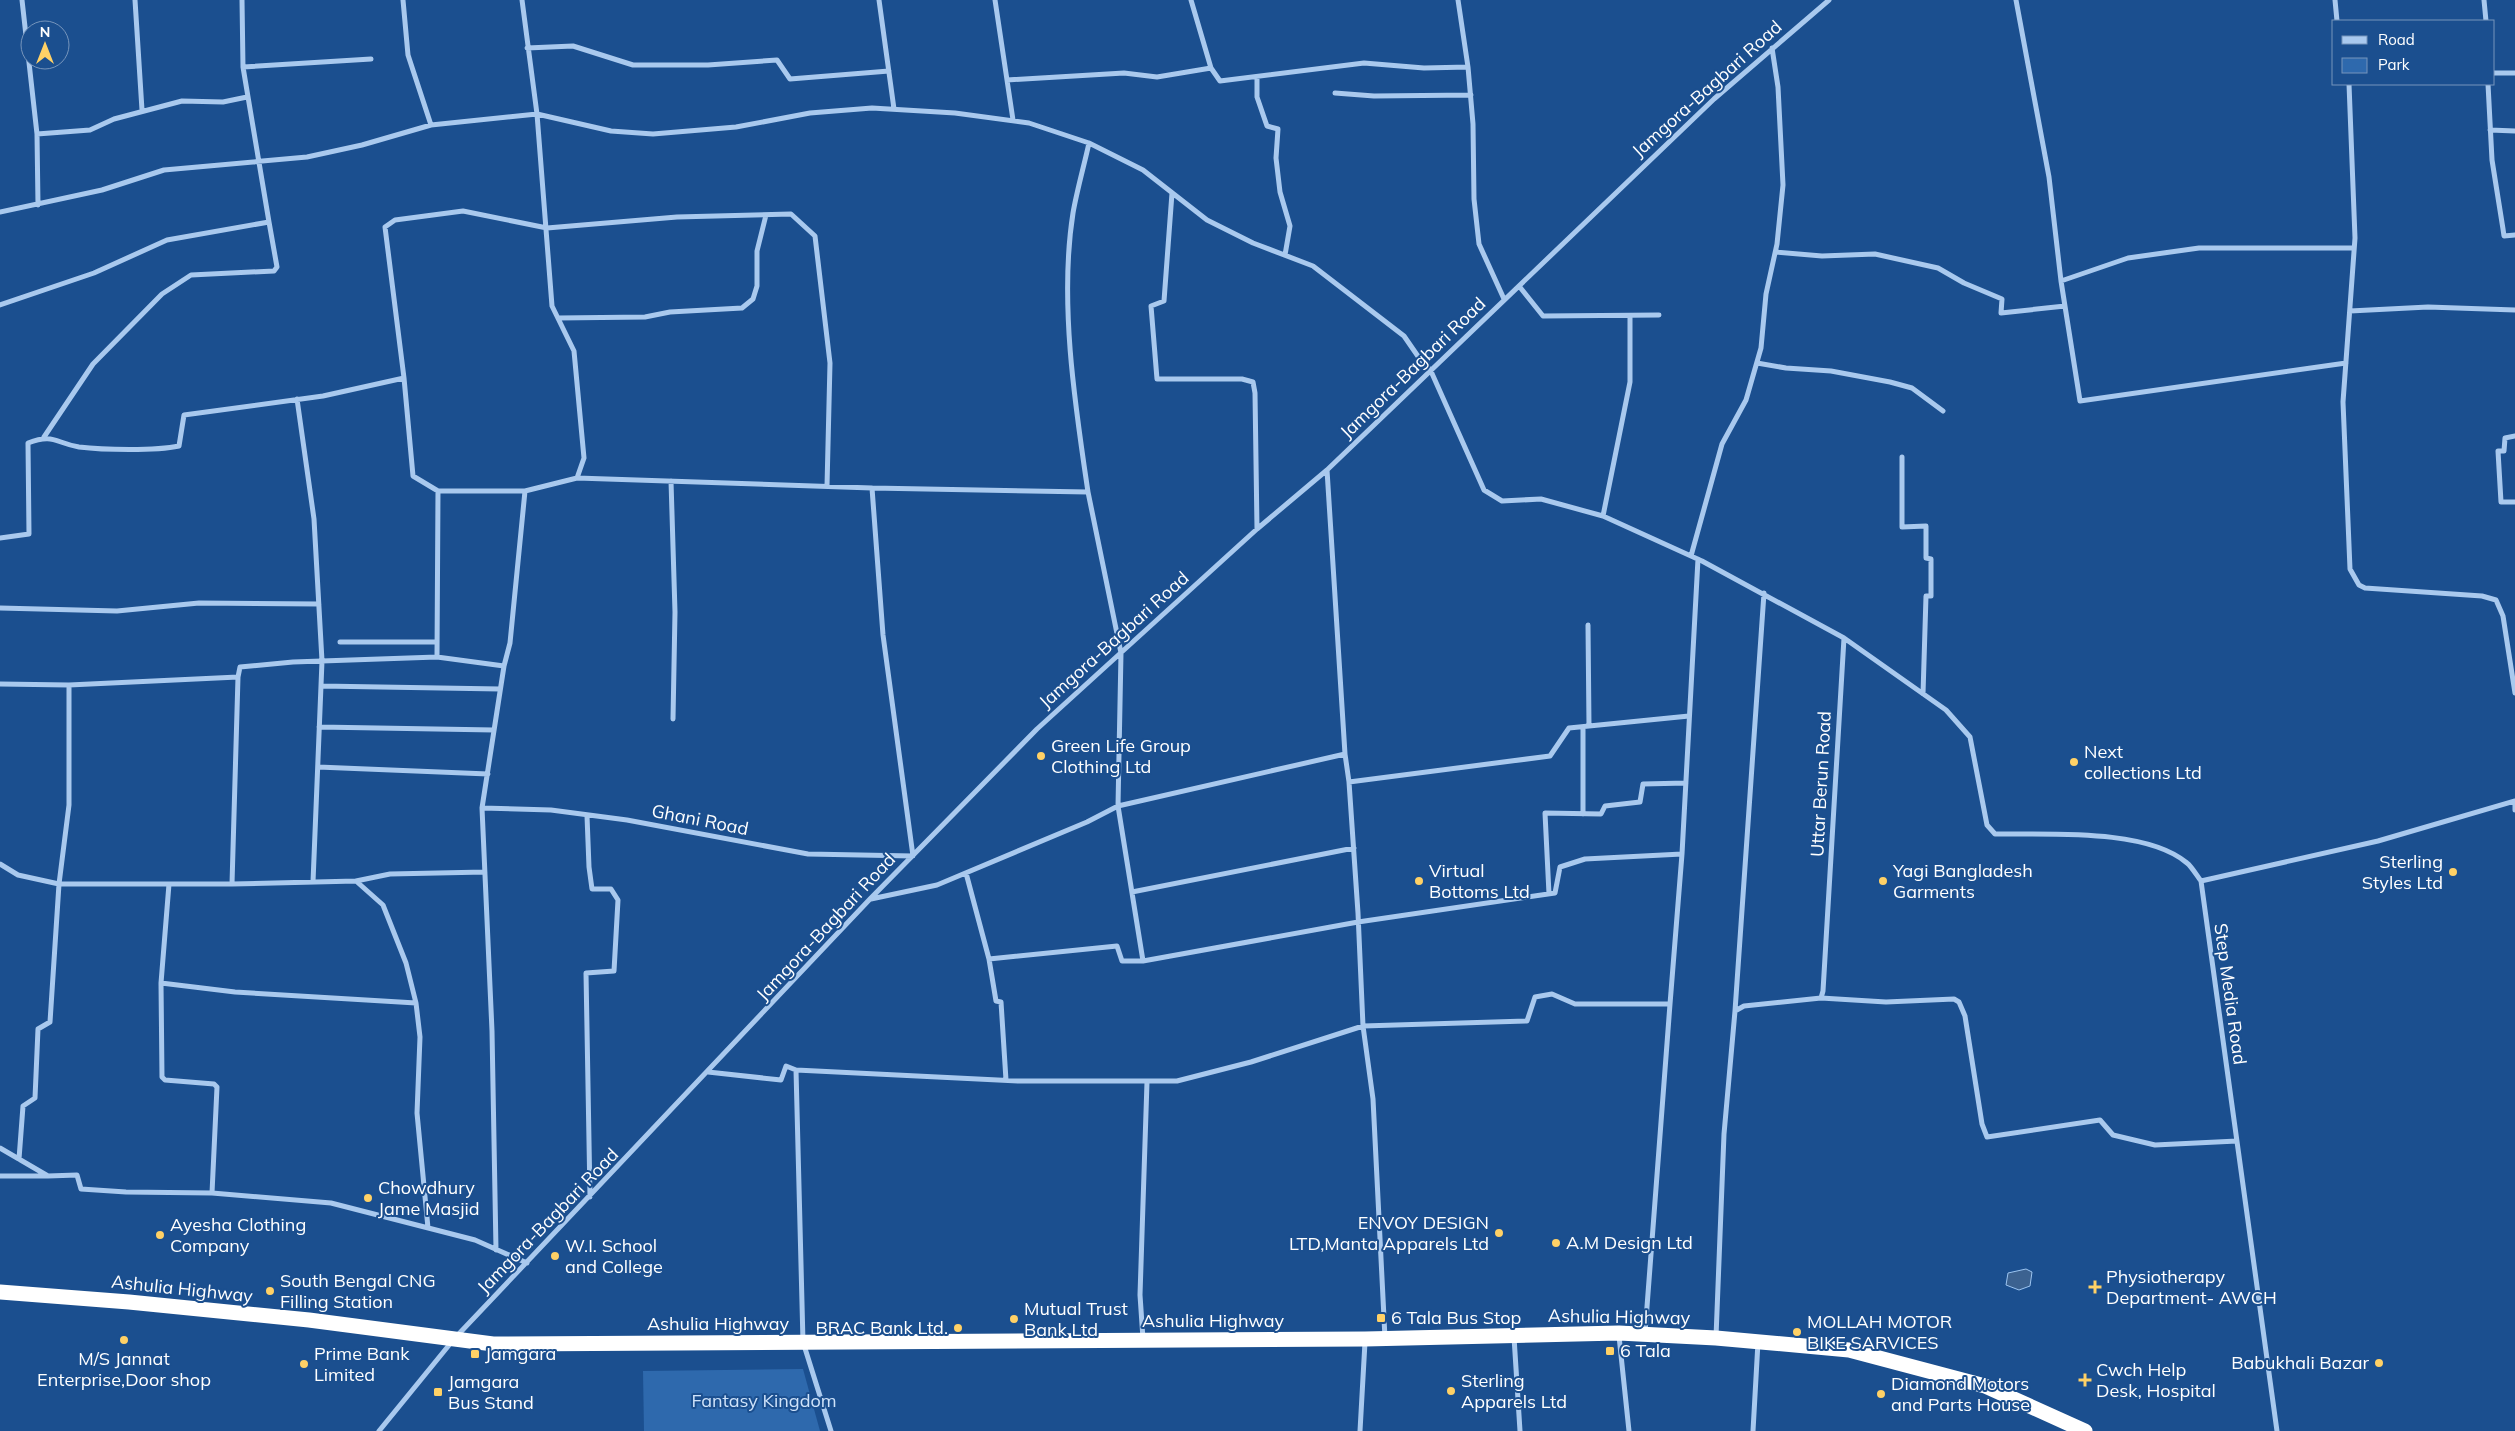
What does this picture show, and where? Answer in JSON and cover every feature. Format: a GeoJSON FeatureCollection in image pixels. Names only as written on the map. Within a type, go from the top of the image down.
{"type":"FeatureCollection","features":[{"type":"Feature","properties":{"kind":"highway","name":"Ashulia Highway"},"geometry":{"type":"LineString","coordinates":[[0,1292],[309,1320],[493,1344],[1385,1339],[1514,1334],[1619,1333],[1716,1338],[1849,1350],[1985,1386],[2084,1431]]}},
{"type":"Feature","properties":{"kind":"street"},"geometry":{"type":"LineString","coordinates":[[22,0],[36,134],[38,205]]}},
{"type":"Feature","properties":{"kind":"street"},"geometry":{"type":"LineString","coordinates":[[135,0],[142,110]]}},
{"type":"Feature","properties":{"kind":"street"},"geometry":{"type":"LineString","coordinates":[[0,538],[29,534],[28,443],[44,437],[93,364],[162,294],[192,274],[274,271],[277,267],[243,67],[242,0]]}},
{"type":"Feature","properties":{"kind":"street"},"geometry":{"type":"LineString","coordinates":[[403,0],[408,55],[431,125]]}},
{"type":"Feature","properties":{"kind":"street"},"geometry":{"type":"LineString","coordinates":[[522,0],[537,114],[552,306],[574,351],[584,458],[577,478]]}},
{"type":"Feature","properties":{"kind":"street"},"geometry":{"type":"LineString","coordinates":[[879,0],[894,109]]}},
{"type":"Feature","properties":{"kind":"street"},"geometry":{"type":"LineString","coordinates":[[995,0],[1013,120]]}},
{"type":"Feature","properties":{"kind":"street"},"geometry":{"type":"LineString","coordinates":[[1191,0],[1211,68],[1220,81],[1364,63],[1424,68],[1468,67]]}},
{"type":"Feature","properties":{"kind":"street"},"geometry":{"type":"LineString","coordinates":[[1458,0],[1471,95],[1474,199],[1479,244],[1504,299]]}},
{"type":"Feature","properties":{"kind":"street","name":"Jamgora-Bagbari Road"},"geometry":{"type":"LineString","coordinates":[[379,1431],[454,1339],[870,899],[1037,729],[1257,529],[1327,470],[1714,98],[1828,0]]}},
{"type":"Feature","properties":{"kind":"street"},"geometry":{"type":"LineString","coordinates":[[2016,0],[2049,177],[2061,281],[2080,402],[2346,363]]}},
{"type":"Feature","properties":{"kind":"street"},"geometry":{"type":"LineString","coordinates":[[2335,0],[2337,20]]}},
{"type":"Feature","properties":{"kind":"street"},"geometry":{"type":"LineString","coordinates":[[2484,0],[2486,20]]}},
{"type":"Feature","properties":{"kind":"street"},"geometry":{"type":"LineString","coordinates":[[527,48],[573,46],[633,65],[708,65],[777,60],[790,79],[889,71]]}},
{"type":"Feature","properties":{"kind":"street"},"geometry":{"type":"LineString","coordinates":[[1691,556],[1722,444],[1746,400],[1761,348],[1766,294],[1776,252],[1783,185],[1778,87],[1772,48]]}},
{"type":"Feature","properties":{"kind":"street"},"geometry":{"type":"LineString","coordinates":[[243,67],[371,59]]}},
{"type":"Feature","properties":{"kind":"street"},"geometry":{"type":"LineString","coordinates":[[1007,80],[1124,73],[1158,77],[1211,68]]}},
{"type":"Feature","properties":{"kind":"street"},"geometry":{"type":"LineString","coordinates":[[2495,73],[2515,73]]}},
{"type":"Feature","properties":{"kind":"street"},"geometry":{"type":"LineString","coordinates":[[1257,77],[1257,97],[1267,126],[1278,129],[1277,166],[1280,192],[1290,226],[1285,255]]}},
{"type":"Feature","properties":{"kind":"street"},"geometry":{"type":"LineString","coordinates":[[2349,85],[2354,248],[2343,402],[2350,569],[2359,585],[2365,588],[2482,596],[2496,600],[2503,616],[2515,693]]}},
{"type":"Feature","properties":{"kind":"street"},"geometry":{"type":"LineString","coordinates":[[2488,85],[2490,130],[2504,236],[2515,235]]}},
{"type":"Feature","properties":{"kind":"street"},"geometry":{"type":"LineString","coordinates":[[1335,93],[1374,96],[1471,95]]}},
{"type":"Feature","properties":{"kind":"street"},"geometry":{"type":"LineString","coordinates":[[36,134],[90,130],[114,119],[142,110],[182,101],[223,102],[247,97]]}},
{"type":"Feature","properties":{"kind":"street"},"geometry":{"type":"LineString","coordinates":[[0,212],[102,190],[164,170],[258,160],[307,158],[362,145],[431,125],[537,114],[610,132],[653,134],[736,127],[810,113],[872,108],[955,113],[1029,123],[1089,143],[1143,170],[1207,220],[1313,266],[1404,336],[1424,365],[1430,369],[1484,490],[1502,502],[1541,500],[1603,516],[1698,559],[1764,593],[1844,638],[1946,710],[1970,737],[1987,825],[1995,834],[2134,839],[2188,863],[2201,881],[2378,841],[2515,801],[2515,810]]}},
{"type":"Feature","properties":{"kind":"street"},"geometry":{"type":"LineString","coordinates":[[2490,130],[2515,131]]}},
{"type":"Feature","properties":{"kind":"street"},"geometry":{"type":"LineString","coordinates":[[1089,143],[1073,214],[1068,288],[1074,398],[1088,492],[1121,653],[1118,806],[1143,960]]}},
{"type":"Feature","properties":{"kind":"street"},"geometry":{"type":"LineString","coordinates":[[1172,193],[1164,301],[1151,306],[1158,379],[1242,379],[1253,382],[1255,393],[1257,529]]}},
{"type":"Feature","properties":{"kind":"street"},"geometry":{"type":"LineString","coordinates":[[828,486],[830,363],[815,236],[791,214],[678,217],[547,228],[463,211],[395,220],[385,227],[404,378],[413,476],[438,490],[525,492],[577,478],[872,488],[1088,492]]}},
{"type":"Feature","properties":{"kind":"street"},"geometry":{"type":"LineString","coordinates":[[558,318],[645,317],[670,312],[742,308],[754,298],[757,286],[757,251],[766,214]]}},
{"type":"Feature","properties":{"kind":"street"},"geometry":{"type":"LineString","coordinates":[[0,305],[94,273],[167,240],[269,222]]}},
{"type":"Feature","properties":{"kind":"street"},"geometry":{"type":"LineString","coordinates":[[2061,281],[2128,258],[2199,248],[2354,248]]}},
{"type":"Feature","properties":{"kind":"street"},"geometry":{"type":"LineString","coordinates":[[1776,252],[1822,256],[1875,254],[1938,268],[1964,283],[2002,299],[2001,313],[2065,306]]}},
{"type":"Feature","properties":{"kind":"street"},"geometry":{"type":"LineString","coordinates":[[1519,286],[1543,316],[1659,315]]}},
{"type":"Feature","properties":{"kind":"street"},"geometry":{"type":"LineString","coordinates":[[2350,311],[2428,307],[2515,310]]}},
{"type":"Feature","properties":{"kind":"street"},"geometry":{"type":"LineString","coordinates":[[1603,516],[1630,382],[1630,316]]}},
{"type":"Feature","properties":{"kind":"street"},"geometry":{"type":"LineString","coordinates":[[1757,363],[1786,368],[1831,371],[1890,382],[1912,388],[1943,411]]}},
{"type":"Feature","properties":{"kind":"street"},"geometry":{"type":"LineString","coordinates":[[44,437],[79,447],[165,450],[179,446],[184,414],[297,399],[404,378]]}},
{"type":"Feature","properties":{"kind":"street"},"geometry":{"type":"LineString","coordinates":[[297,399],[314,519],[322,661],[313,882]]}},
{"type":"Feature","properties":{"kind":"street"},"geometry":{"type":"LineString","coordinates":[[2515,436],[2506,438],[2504,451],[2498,451],[2501,502],[2515,502]]}},
{"type":"Feature","properties":{"kind":"street"},"geometry":{"type":"LineString","coordinates":[[1902,458],[1902,527],[1926,526],[1926,558],[1931,558],[1931,596],[1926,596],[1923,694]]}},
{"type":"Feature","properties":{"kind":"street"},"geometry":{"type":"LineString","coordinates":[[1327,470],[1345,754],[1354,848],[1363,1026],[1373,1099],[1385,1339]]}},
{"type":"Feature","properties":{"kind":"street"},"geometry":{"type":"LineString","coordinates":[[671,481],[675,612],[673,719]]}},
{"type":"Feature","properties":{"kind":"street"},"geometry":{"type":"LineString","coordinates":[[872,488],[883,635],[913,856]]}},
{"type":"Feature","properties":{"kind":"street"},"geometry":{"type":"LineString","coordinates":[[437,657],[438,490]]}},
{"type":"Feature","properties":{"kind":"street"},"geometry":{"type":"LineString","coordinates":[[496,1250],[492,1031],[482,808],[500,689],[510,643],[525,492]]}},
{"type":"Feature","properties":{"kind":"street"},"geometry":{"type":"LineString","coordinates":[[1645,1335],[1682,854],[1698,559]]}},
{"type":"Feature","properties":{"kind":"street"},"geometry":{"type":"LineString","coordinates":[[1716,1338],[1724,1134],[1764,593]]}},
{"type":"Feature","properties":{"kind":"street"},"geometry":{"type":"LineString","coordinates":[[0,608],[117,611],[199,603],[319,604]]}},
{"type":"Feature","properties":{"kind":"street"},"geometry":{"type":"LineString","coordinates":[[1588,625],[1589,726]]}},
{"type":"Feature","properties":{"kind":"street","name":"Uttar Berun Road"},"geometry":{"type":"LineString","coordinates":[[1822,998],[1844,638]]}},
{"type":"Feature","properties":{"kind":"street"},"geometry":{"type":"LineString","coordinates":[[340,642],[437,642]]}},
{"type":"Feature","properties":{"kind":"street"},"geometry":{"type":"LineString","coordinates":[[232,884],[238,677],[240,666],[437,657],[504,666]]}},
{"type":"Feature","properties":{"kind":"street"},"geometry":{"type":"LineString","coordinates":[[0,684],[69,686],[238,677]]}},
{"type":"Feature","properties":{"kind":"street"},"geometry":{"type":"LineString","coordinates":[[19,1159],[22,1106],[35,1098],[38,1029],[50,1022],[59,884],[69,805],[69,686]]}},
{"type":"Feature","properties":{"kind":"street"},"geometry":{"type":"LineString","coordinates":[[321,686],[500,689]]}},
{"type":"Feature","properties":{"kind":"street"},"geometry":{"type":"LineString","coordinates":[[1349,782],[1550,756],[1569,728],[1690,716]]}},
{"type":"Feature","properties":{"kind":"street"},"geometry":{"type":"LineString","coordinates":[[319,727],[494,730]]}},
{"type":"Feature","properties":{"kind":"street"},"geometry":{"type":"LineString","coordinates":[[1582,814],[1583,727]]}},
{"type":"Feature","properties":{"kind":"street"},"geometry":{"type":"LineString","coordinates":[[870,899],[937,885],[1088,822],[1118,806],[1345,754]]}},
{"type":"Feature","properties":{"kind":"street"},"geometry":{"type":"LineString","coordinates":[[318,767],[488,774]]}},
{"type":"Feature","properties":{"kind":"street"},"geometry":{"type":"LineString","coordinates":[[1549,894],[1545,813],[1602,814],[1605,806],[1640,802],[1643,784],[1686,783]]}},
{"type":"Feature","properties":{"kind":"street","name":"Ghani Road"},"geometry":{"type":"LineString","coordinates":[[482,808],[551,810],[627,820],[808,854],[913,856]]}},
{"type":"Feature","properties":{"kind":"street"},"geometry":{"type":"LineString","coordinates":[[587,816],[592,889],[611,889],[618,900],[614,971],[586,973],[590,1197]]}},
{"type":"Feature","properties":{"kind":"street"},"geometry":{"type":"LineString","coordinates":[[1132,892],[1354,848]]}},
{"type":"Feature","properties":{"kind":"street"},"geometry":{"type":"LineString","coordinates":[[989,958],[1117,946],[1122,960],[1143,960],[1358,922],[1549,894],[1555,892],[1560,867],[1585,859],[1682,854]]}},
{"type":"Feature","properties":{"kind":"street"},"geometry":{"type":"LineString","coordinates":[[0,864],[18,875],[59,884],[232,884],[356,881],[390,874],[485,872]]}},
{"type":"Feature","properties":{"kind":"street"},"geometry":{"type":"LineString","coordinates":[[966,873],[989,958],[996,1001],[1001,1002],[1006,1080]]}},
{"type":"Feature","properties":{"kind":"street"},"geometry":{"type":"LineString","coordinates":[[356,881],[383,905],[406,963],[416,1003],[420,1037],[417,1113],[428,1228]]}},
{"type":"Feature","properties":{"kind":"street","name":"Step Media Road"},"geometry":{"type":"LineString","coordinates":[[2201,881],[2277,1431]]}},
{"type":"Feature","properties":{"kind":"street"},"geometry":{"type":"LineString","coordinates":[[170,884],[161,983],[162,1078],[165,1080],[214,1084],[217,1087],[212,1193]]}},
{"type":"Feature","properties":{"kind":"street"},"geometry":{"type":"LineString","coordinates":[[161,983],[234,992],[416,1003]]}},
{"type":"Feature","properties":{"kind":"street"},"geometry":{"type":"LineString","coordinates":[[708,1072],[781,1080],[786,1066],[796,1070],[1006,1080],[1177,1081],[1252,1062],[1363,1026],[1527,1021],[1535,997],[1552,994],[1575,1004],[1670,1004]]}},
{"type":"Feature","properties":{"kind":"street"},"geometry":{"type":"LineString","coordinates":[[1734,1011],[1744,1006],[1822,998],[1886,1002],[1954,999],[1959,1002],[1965,1016],[1982,1124],[1987,1137],[2100,1120],[2113,1135],[2155,1144],[2237,1141]]}},
{"type":"Feature","properties":{"kind":"street"},"geometry":{"type":"LineString","coordinates":[[796,1070],[802,1342],[831,1431]]}},
{"type":"Feature","properties":{"kind":"street"},"geometry":{"type":"LineString","coordinates":[[1144,1340],[1140,1296],[1147,1082]]}},
{"type":"Feature","properties":{"kind":"street"},"geometry":{"type":"LineString","coordinates":[[0,1148],[48,1176]]}},
{"type":"Feature","properties":{"kind":"street"},"geometry":{"type":"LineString","coordinates":[[0,1176],[76,1175],[82,1189],[126,1192],[212,1193],[331,1203],[475,1240],[527,1263]]}},
{"type":"Feature","properties":{"kind":"street"},"geometry":{"type":"LineString","coordinates":[[1619,1333],[1629,1431]]}},
{"type":"Feature","properties":{"kind":"street"},"geometry":{"type":"LineString","coordinates":[[1514,1334],[1520,1431]]}},
{"type":"Feature","properties":{"kind":"street"},"geometry":{"type":"LineString","coordinates":[[1360,1431],[1365,1339]]}},
{"type":"Feature","properties":{"kind":"street"},"geometry":{"type":"LineString","coordinates":[[1754,1431],[1758,1342]]}},
{"type":"Feature","properties":{"kind":"green space","name":"Fantasy Kingdom"},"geometry":{"type":"Polygon","coordinates":[[[803,1369],[820,1431],[644,1431],[643,1371],[803,1369]]]}},
{"type":"Feature","properties":{"kind":"shaded area"},"geometry":{"type":"Polygon","coordinates":[[[2026,1269],[2032,1272],[2030,1286],[2019,1290],[2006,1285],[2008,1273],[2026,1269]]]}},
{"type":"Feature","properties":{"kind":"place","name":"Green Life Group Clothing Ltd"},"geometry":{"type":"Point","coordinates":[1041,756]}},
{"type":"Feature","properties":{"kind":"place","name":"Next collections Ltd"},"geometry":{"type":"Point","coordinates":[2074,762]}},
{"type":"Feature","properties":{"kind":"place","name":"Sterling Styles Ltd"},"geometry":{"type":"Point","coordinates":[2453,872]}},
{"type":"Feature","properties":{"kind":"place","name":"Virtual Bottoms Ltd"},"geometry":{"type":"Point","coordinates":[1419,881]}},
{"type":"Feature","properties":{"kind":"place","name":"Yagi Bangladesh Garments"},"geometry":{"type":"Point","coordinates":[1883,881]}},
{"type":"Feature","properties":{"kind":"place","name":"Chowdhury Jame Masjid"},"geometry":{"type":"Point","coordinates":[368,1198]}},
{"type":"Feature","properties":{"kind":"place","name":"ENVOY DESIGN LTD,Manta Apparels Ltd"},"geometry":{"type":"Point","coordinates":[1499,1233]}},
{"type":"Feature","properties":{"kind":"place","name":"Ayesha Clothing Company"},"geometry":{"type":"Point","coordinates":[160,1235]}},
{"type":"Feature","properties":{"kind":"place","name":"A.M Design Ltd"},"geometry":{"type":"Point","coordinates":[1556,1243]}},
{"type":"Feature","properties":{"kind":"place","name":"W.I. School and College"},"geometry":{"type":"Point","coordinates":[555,1256]}},
{"type":"Feature","properties":{"kind":"place","name":"Physiotherapy Department- AWCH"},"geometry":{"type":"Point","coordinates":[2095,1287]}},
{"type":"Feature","properties":{"kind":"place","name":"South Bengal CNG Filling Station"},"geometry":{"type":"Point","coordinates":[270,1291]}},
{"type":"Feature","properties":{"kind":"place","name":"6 Tala Bus Stop"},"geometry":{"type":"Point","coordinates":[1381,1318]}},
{"type":"Feature","properties":{"kind":"place","name":"Mutual Trust Bank Ltd"},"geometry":{"type":"Point","coordinates":[1014,1319]}},
{"type":"Feature","properties":{"kind":"place","name":"BRAC Bank Ltd."},"geometry":{"type":"Point","coordinates":[958,1328]}},
{"type":"Feature","properties":{"kind":"place","name":"MOLLAH MOTOR BIKE SARVICES"},"geometry":{"type":"Point","coordinates":[1797,1332]}},
{"type":"Feature","properties":{"kind":"place","name":"M/S Jannat Enterprise,Door shop"},"geometry":{"type":"Point","coordinates":[124,1340]}},
{"type":"Feature","properties":{"kind":"place","name":"6 Tala"},"geometry":{"type":"Point","coordinates":[1610,1351]}},
{"type":"Feature","properties":{"kind":"place","name":"Jamgara"},"geometry":{"type":"Point","coordinates":[475,1354]}},
{"type":"Feature","properties":{"kind":"place","name":"Babukhali Bazar"},"geometry":{"type":"Point","coordinates":[2379,1363]}},
{"type":"Feature","properties":{"kind":"place","name":"Prime Bank Limited"},"geometry":{"type":"Point","coordinates":[304,1364]}},
{"type":"Feature","properties":{"kind":"place","name":"Cwch Help Desk, Hospital"},"geometry":{"type":"Point","coordinates":[2085,1380]}},
{"type":"Feature","properties":{"kind":"place","name":"Sterling Apparels Ltd"},"geometry":{"type":"Point","coordinates":[1451,1391]}},
{"type":"Feature","properties":{"kind":"place","name":"Jamgara Bus Stand"},"geometry":{"type":"Point","coordinates":[438,1392]}},
{"type":"Feature","properties":{"kind":"place","name":"Diamond Motors and Parts House"},"geometry":{"type":"Point","coordinates":[1881,1394]}}]}
